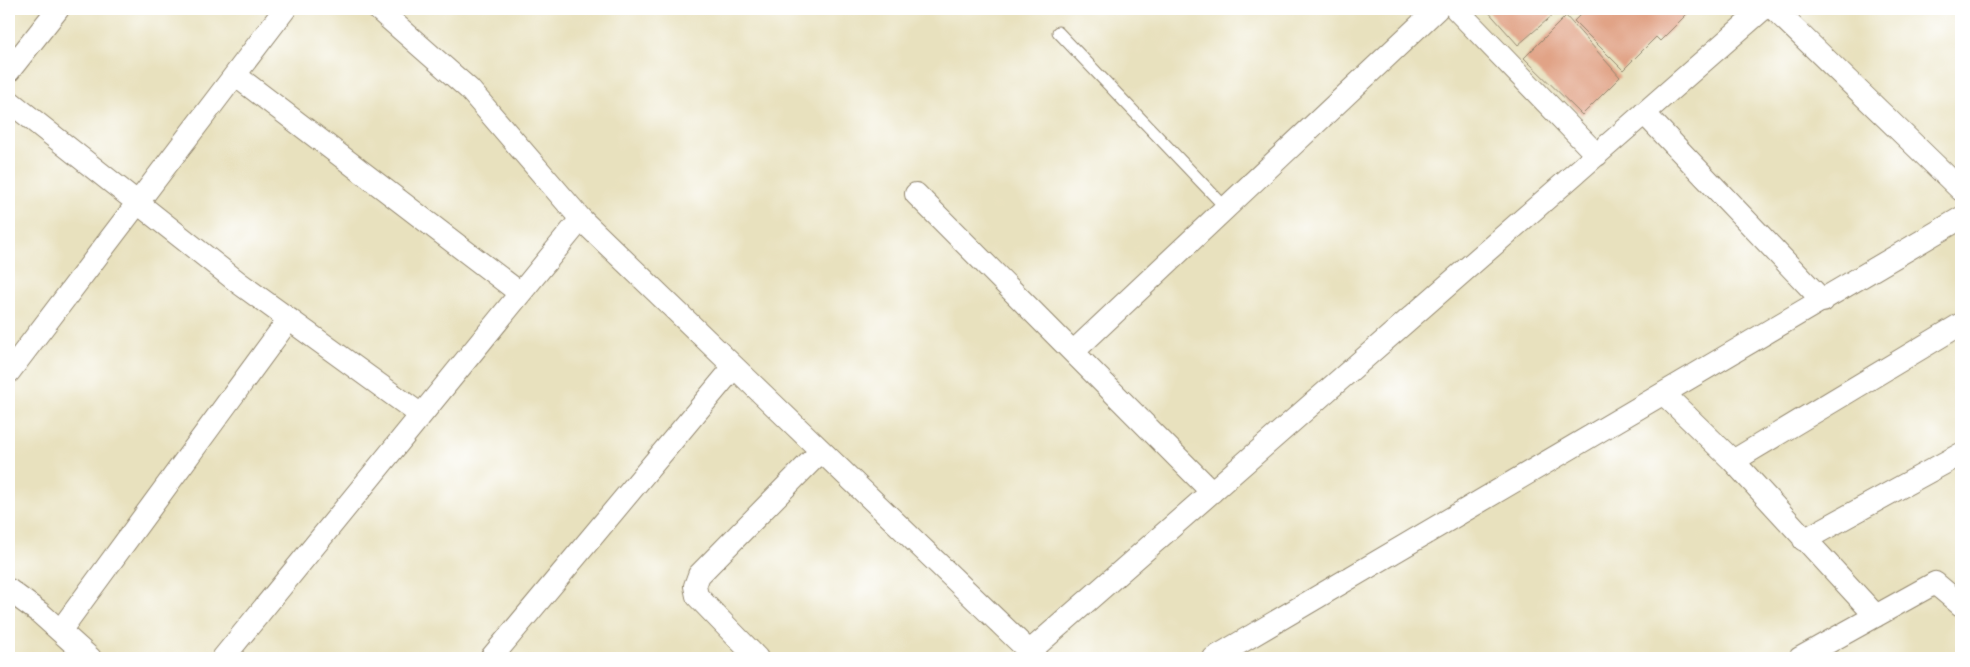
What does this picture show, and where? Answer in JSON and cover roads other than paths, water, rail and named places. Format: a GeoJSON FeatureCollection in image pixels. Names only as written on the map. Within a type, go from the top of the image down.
{"type":"FeatureCollection","features":[{"type":"Feature","properties":{"kind":"street"},"geometry":{"type":"LineString","coordinates":[[9,71],[58,9]]}},
{"type":"Feature","properties":{"kind":"street"},"geometry":{"type":"LineString","coordinates":[[9,372],[285,9]]}},
{"type":"Feature","properties":{"kind":"street"},"geometry":{"type":"LineString","coordinates":[[378,9],[469,89],[581,219],[1033,655],[1212,492],[1763,9]]}},
{"type":"Feature","properties":{"kind":"street"},"geometry":{"type":"LineString","coordinates":[[1073,352],[1437,9]]}},
{"type":"Feature","properties":{"kind":"street"},"geometry":{"type":"LineString","coordinates":[[1456,9],[1597,154]]}},
{"type":"Feature","properties":{"kind":"street"},"geometry":{"type":"LineString","coordinates":[[1774,9],[1961,190]]}},
{"type":"Feature","properties":{"kind":"street"},"geometry":{"type":"LineString","coordinates":[[235,75],[520,293]]}},
{"type":"Feature","properties":{"kind":"street"},"geometry":{"type":"LineString","coordinates":[[9,101],[239,284],[420,415]]}},
{"type":"Feature","properties":{"kind":"street"},"geometry":{"type":"LineString","coordinates":[[1644,113],[1823,301]]}},
{"type":"Feature","properties":{"kind":"street"},"geometry":{"type":"LineString","coordinates":[[916,194],[1212,492]]}},
{"type":"Feature","properties":{"kind":"street"},"geometry":{"type":"LineString","coordinates":[[1214,658],[1961,218]]}},
{"type":"Feature","properties":{"kind":"street"},"geometry":{"type":"LineString","coordinates":[[223,658],[581,219]]}},
{"type":"Feature","properties":{"kind":"street"},"geometry":{"type":"LineString","coordinates":[[60,631],[288,320]]}},
{"type":"Feature","properties":{"kind":"street"},"geometry":{"type":"LineString","coordinates":[[1733,461],[1961,324]]}},
{"type":"Feature","properties":{"kind":"street"},"geometry":{"type":"LineString","coordinates":[[494,657],[734,367]]}},
{"type":"Feature","properties":{"kind":"street"},"geometry":{"type":"LineString","coordinates":[[1664,394],[1733,461],[1876,616]]}},
{"type":"Feature","properties":{"kind":"street"},"geometry":{"type":"LineString","coordinates":[[757,658],[697,596],[695,586],[699,575],[821,451]]}},
{"type":"Feature","properties":{"kind":"street"},"geometry":{"type":"LineString","coordinates":[[1804,540],[1961,454]]}},
{"type":"Feature","properties":{"kind":"street"},"geometry":{"type":"LineString","coordinates":[[1800,658],[1935,583],[1961,605]]}},
{"type":"Feature","properties":{"kind":"street"},"geometry":{"type":"LineString","coordinates":[[9,590],[90,658]]}},
{"type":"Feature","properties":{"kind":"lane"},"geometry":{"type":"LineString","coordinates":[[1058,32],[1226,208]]}}]}
